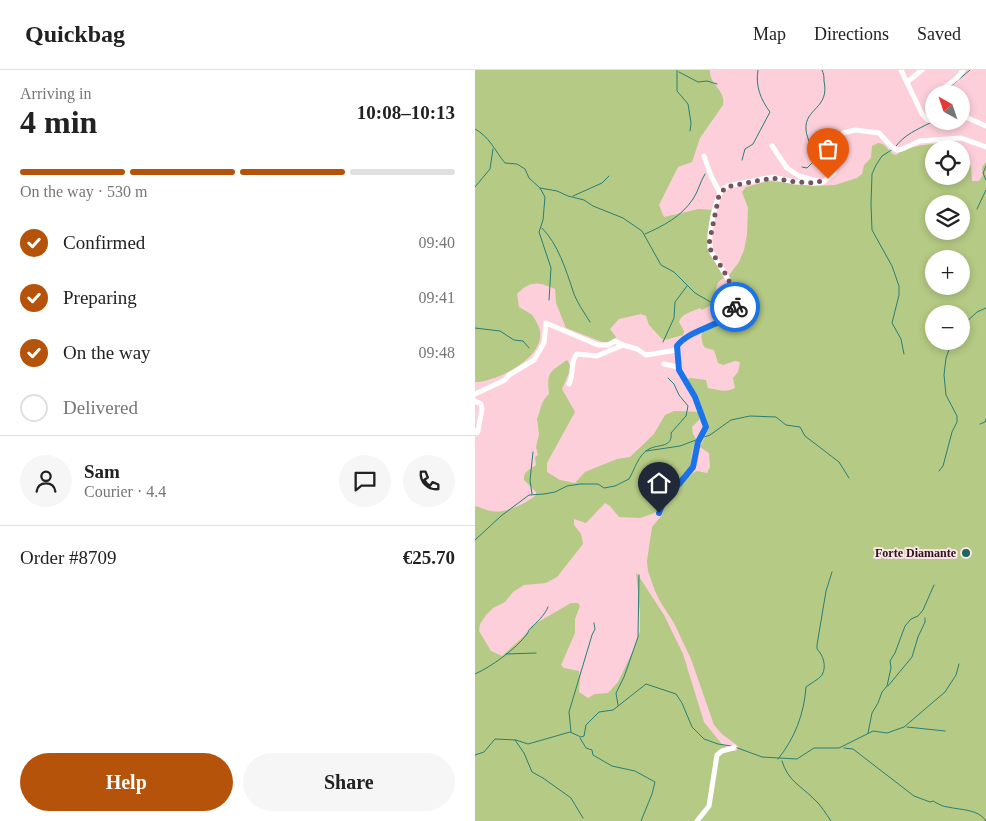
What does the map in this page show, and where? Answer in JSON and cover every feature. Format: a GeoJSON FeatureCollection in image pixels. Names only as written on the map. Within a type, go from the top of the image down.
{"type":"FeatureCollection","features":[{"type":"Feature","properties":{"kind":"street"},"geometry":{"type":"LineString","coordinates":[[901,70],[922,114],[925,116]]}},
{"type":"Feature","properties":{"kind":"street"},"geometry":{"type":"LineString","coordinates":[[907,82],[922,70]]}},
{"type":"Feature","properties":{"kind":"street"},"geometry":{"type":"LineString","coordinates":[[948,85],[963,70]]}},
{"type":"Feature","properties":{"kind":"street"},"geometry":{"type":"LineString","coordinates":[[970,119],[986,126]]}},
{"type":"Feature","properties":{"kind":"street"},"geometry":{"type":"LineString","coordinates":[[659,513],[667,494],[679,484],[693,467],[698,442],[706,427],[695,397],[678,367],[677,346],[681,341],[728,316],[736,303],[733,291],[709,244],[720,193],[728,186],[772,178],[795,182],[823,182],[834,173],[837,141],[843,133],[855,130],[879,133],[895,148],[902,150],[920,141],[961,138],[986,147]]}},
{"type":"Feature","properties":{"kind":"street"},"geometry":{"type":"LineString","coordinates":[[772,146],[787,168],[799,176],[823,182]]}},
{"type":"Feature","properties":{"kind":"street"},"geometry":{"type":"LineString","coordinates":[[704,156],[711,176],[720,193]]}},
{"type":"Feature","properties":{"kind":"street"},"geometry":{"type":"LineString","coordinates":[[475,394],[505,380],[509,375],[534,360],[544,342],[546,323],[597,345],[608,345],[615,341],[637,349],[646,355],[677,350]]}},
{"type":"Feature","properties":{"kind":"street"},"geometry":{"type":"LineString","coordinates":[[569,384],[573,375],[573,358],[576,354],[597,356],[623,345]]}},
{"type":"Feature","properties":{"kind":"street"},"geometry":{"type":"LineString","coordinates":[[664,364],[678,367]]}},
{"type":"Feature","properties":{"kind":"street"},"geometry":{"type":"LineString","coordinates":[[475,401],[481,404],[482,409],[478,431],[477,433],[475,431]]}},
{"type":"Feature","properties":{"kind":"street"},"geometry":{"type":"LineString","coordinates":[[697,821],[709,806],[715,779],[717,755],[734,747]]}},
{"type":"Feature","properties":{"kind":"green space"},"geometry":{"type":"Polygon","coordinates":[[[475,70],[710,70],[712,80],[722,95],[723,105],[700,138],[692,162],[678,167],[659,205],[664,217],[699,209],[713,210],[707,248],[724,278],[720,280],[716,288],[717,302],[702,310],[700,308],[688,313],[680,319],[679,322],[684,331],[683,335],[665,340],[662,339],[649,325],[646,316],[641,314],[619,319],[610,329],[616,337],[615,339],[609,342],[602,342],[566,328],[556,303],[555,289],[544,285],[531,284],[517,294],[519,307],[532,315],[538,325],[540,336],[537,346],[530,356],[509,372],[485,381],[475,382],[475,70]]]}},
{"type":"Feature","properties":{"kind":"green space"},"geometry":{"type":"Polygon","coordinates":[[[878,143],[881,143],[896,155],[917,146],[925,145],[925,185],[970,185],[970,165],[972,181],[979,181],[983,175],[982,167],[986,162],[986,821],[475,821],[475,506],[497,512],[521,505],[536,495],[536,492],[524,480],[524,477],[527,471],[536,465],[535,457],[538,455],[536,447],[539,434],[537,419],[542,403],[549,394],[548,382],[550,374],[567,360],[570,365],[569,373],[562,389],[575,412],[547,463],[547,472],[560,480],[575,483],[585,472],[617,459],[630,457],[654,434],[665,415],[674,411],[700,412],[699,420],[692,427],[696,439],[690,467],[676,485],[666,492],[657,511],[652,514],[640,518],[619,517],[605,503],[586,523],[574,519],[574,525],[581,534],[583,544],[557,577],[546,583],[524,585],[513,592],[505,602],[493,608],[486,615],[480,624],[479,631],[491,651],[502,656],[533,625],[571,603],[578,603],[580,606],[575,619],[575,633],[561,665],[564,668],[579,671],[579,692],[588,698],[595,694],[608,693],[618,682],[640,631],[636,572],[664,615],[683,654],[704,722],[721,743],[732,751],[736,751],[739,747],[714,725],[691,659],[674,623],[655,591],[648,571],[647,561],[652,527],[662,515],[670,495],[693,473],[697,471],[707,473],[710,467],[709,453],[700,447],[709,429],[698,396],[688,384],[688,379],[706,380],[708,388],[725,391],[735,388],[733,378],[738,372],[740,362],[735,361],[723,365],[718,363],[714,350],[704,346],[701,336],[704,330],[726,320],[733,323],[739,315],[738,300],[727,278],[739,262],[747,235],[748,208],[742,192],[746,187],[769,181],[816,186],[835,185],[857,178],[862,174],[864,165],[871,158],[872,146],[878,143]]]}},
{"type":"Feature","properties":{"kind":"waterway"},"geometry":{"type":"LineString","coordinates":[[677,70],[677,91],[688,104],[691,123],[690,131]]}},
{"type":"Feature","properties":{"kind":"waterway"},"geometry":{"type":"LineString","coordinates":[[742,160],[745,149],[753,144],[770,112],[759,92],[757,82],[758,70]]}},
{"type":"Feature","properties":{"kind":"waterway"},"geometry":{"type":"LineString","coordinates":[[802,167],[807,168],[816,156],[807,137],[806,123],[823,97],[825,90],[822,70]]}},
{"type":"Feature","properties":{"kind":"waterway"},"geometry":{"type":"LineString","coordinates":[[952,85],[970,70]]}},
{"type":"Feature","properties":{"kind":"waterway"},"geometry":{"type":"LineString","coordinates":[[679,72],[698,82],[707,81],[717,84]]}},
{"type":"Feature","properties":{"kind":"waterway"},"geometry":{"type":"LineString","coordinates":[[896,146],[907,135],[925,126]]}},
{"type":"Feature","properties":{"kind":"waterway"},"geometry":{"type":"LineString","coordinates":[[475,129],[488,140],[505,163],[517,164],[525,169],[529,178],[540,188],[557,191],[584,200],[593,206],[623,218],[642,231],[661,265],[674,272],[695,293],[714,304],[733,303]]}},
{"type":"Feature","properties":{"kind":"waterway"},"geometry":{"type":"LineString","coordinates":[[475,187],[490,169],[493,149]]}},
{"type":"Feature","properties":{"kind":"waterway"},"geometry":{"type":"LineString","coordinates":[[893,149],[882,156],[872,174],[872,230],[892,266],[899,286],[899,295],[892,323],[901,339],[904,354]]}},
{"type":"Feature","properties":{"kind":"waterway"},"geometry":{"type":"LineString","coordinates":[[986,166],[983,173],[986,180]]}},
{"type":"Feature","properties":{"kind":"waterway"},"geometry":{"type":"LineString","coordinates":[[645,234],[665,224],[683,211],[695,196],[705,174]]}},
{"type":"Feature","properties":{"kind":"waterway"},"geometry":{"type":"LineString","coordinates":[[573,196],[602,183],[609,176]]}},
{"type":"Feature","properties":{"kind":"waterway"},"geometry":{"type":"LineString","coordinates":[[540,188],[545,197],[543,220],[539,232],[551,268],[549,300]]}},
{"type":"Feature","properties":{"kind":"waterway"},"geometry":{"type":"LineString","coordinates":[[977,209],[986,190]]}},
{"type":"Feature","properties":{"kind":"waterway"},"geometry":{"type":"LineString","coordinates":[[542,228],[557,249],[576,298],[590,322]]}},
{"type":"Feature","properties":{"kind":"waterway"},"geometry":{"type":"LineString","coordinates":[[663,342],[674,318],[675,302],[687,286]]}},
{"type":"Feature","properties":{"kind":"waterway"},"geometry":{"type":"LineString","coordinates":[[970,319],[977,312],[986,308]]}},
{"type":"Feature","properties":{"kind":"waterway"},"geometry":{"type":"LineString","coordinates":[[475,328],[500,331],[514,340],[523,341],[529,348]]}},
{"type":"Feature","properties":{"kind":"waterway"},"geometry":{"type":"LineString","coordinates":[[939,471],[943,466],[952,432],[957,422],[957,416],[946,395],[944,375],[949,350]]}},
{"type":"Feature","properties":{"kind":"waterway"},"geometry":{"type":"LineString","coordinates":[[475,540],[501,516],[529,495],[555,492],[567,486],[580,484],[598,484],[604,488],[615,486],[629,479],[642,455],[649,449],[664,445],[670,441],[671,433],[686,416],[688,406],[668,378]]}},
{"type":"Feature","properties":{"kind":"waterway"},"geometry":{"type":"LineString","coordinates":[[704,437],[710,435],[731,420],[750,416],[776,417],[786,425],[800,427],[805,436],[839,462],[849,478]]}},
{"type":"Feature","properties":{"kind":"waterway"},"geometry":{"type":"LineString","coordinates":[[980,424],[985,422],[986,419]]}},
{"type":"Feature","properties":{"kind":"waterway"},"geometry":{"type":"LineString","coordinates":[[646,451],[680,446],[696,440]]}},
{"type":"Feature","properties":{"kind":"waterway"},"geometry":{"type":"LineString","coordinates":[[532,494],[530,480],[533,452]]}},
{"type":"Feature","properties":{"kind":"waterway"},"geometry":{"type":"LineString","coordinates":[[778,759],[798,725],[806,687],[820,677],[823,672],[824,661],[817,649],[817,645],[826,591],[832,572]]}},
{"type":"Feature","properties":{"kind":"waterway"},"geometry":{"type":"LineString","coordinates":[[618,705],[616,693],[624,677],[638,637],[639,575]]}},
{"type":"Feature","properties":{"kind":"waterway"},"geometry":{"type":"LineString","coordinates":[[868,733],[872,713],[887,686],[891,668],[890,661],[905,626],[923,610],[934,585]]}},
{"type":"Feature","properties":{"kind":"waterway"},"geometry":{"type":"LineString","coordinates":[[475,674],[496,662],[516,646],[543,616],[548,607]]}},
{"type":"Feature","properties":{"kind":"waterway"},"geometry":{"type":"LineString","coordinates":[[888,686],[912,657],[925,618]]}},
{"type":"Feature","properties":{"kind":"waterway"},"geometry":{"type":"LineString","coordinates":[[571,732],[569,712],[595,629],[594,623]]}},
{"type":"Feature","properties":{"kind":"waterway"},"geometry":{"type":"LineString","coordinates":[[506,654],[536,653]]}},
{"type":"Feature","properties":{"kind":"waterway"},"geometry":{"type":"LineString","coordinates":[[735,747],[762,757],[797,759],[814,748],[839,748],[873,731],[887,733],[904,727],[945,692],[956,675],[959,664]]}},
{"type":"Feature","properties":{"kind":"waterway"},"geometry":{"type":"LineString","coordinates":[[475,755],[484,752],[495,739],[516,740],[528,744],[570,732],[581,737],[584,736],[586,725],[599,712],[613,710],[646,684],[676,694],[692,727],[704,739],[731,746]]}},
{"type":"Feature","properties":{"kind":"waterway"},"geometry":{"type":"LineString","coordinates":[[907,727],[945,731]]}},
{"type":"Feature","properties":{"kind":"waterway"},"geometry":{"type":"LineString","coordinates":[[580,738],[586,748],[592,750],[593,755],[612,766],[635,771],[655,782],[641,821]]}},
{"type":"Feature","properties":{"kind":"waterway"},"geometry":{"type":"LineString","coordinates":[[515,740],[524,753],[532,772],[571,798],[583,818]]}},
{"type":"Feature","properties":{"kind":"waterway"},"geometry":{"type":"LineString","coordinates":[[844,748],[853,749],[914,796],[944,806],[974,812],[986,821]]}},
{"type":"Feature","properties":{"kind":"waterway"},"geometry":{"type":"LineString","coordinates":[[782,761],[791,778],[817,801],[831,821]]}},
{"type":"Feature","properties":{"kind":"way so far"},"geometry":{"type":"LineString","coordinates":[[735,307],[733,291],[709,244],[720,193],[728,186],[772,178],[815,183],[828,179]]}},
{"type":"Feature","properties":{"kind":"place","name":"Forte Diamante"},"geometry":{"type":"Point","coordinates":[966,553]}},
{"type":"Feature","properties":{"kind":"route"},"geometry":{"type":"LineString","coordinates":[[659,513],[667,494],[679,484],[693,467],[698,442],[706,427],[695,397],[679,370],[677,346],[684,339],[728,316],[734,311],[735,307]]}}]}
